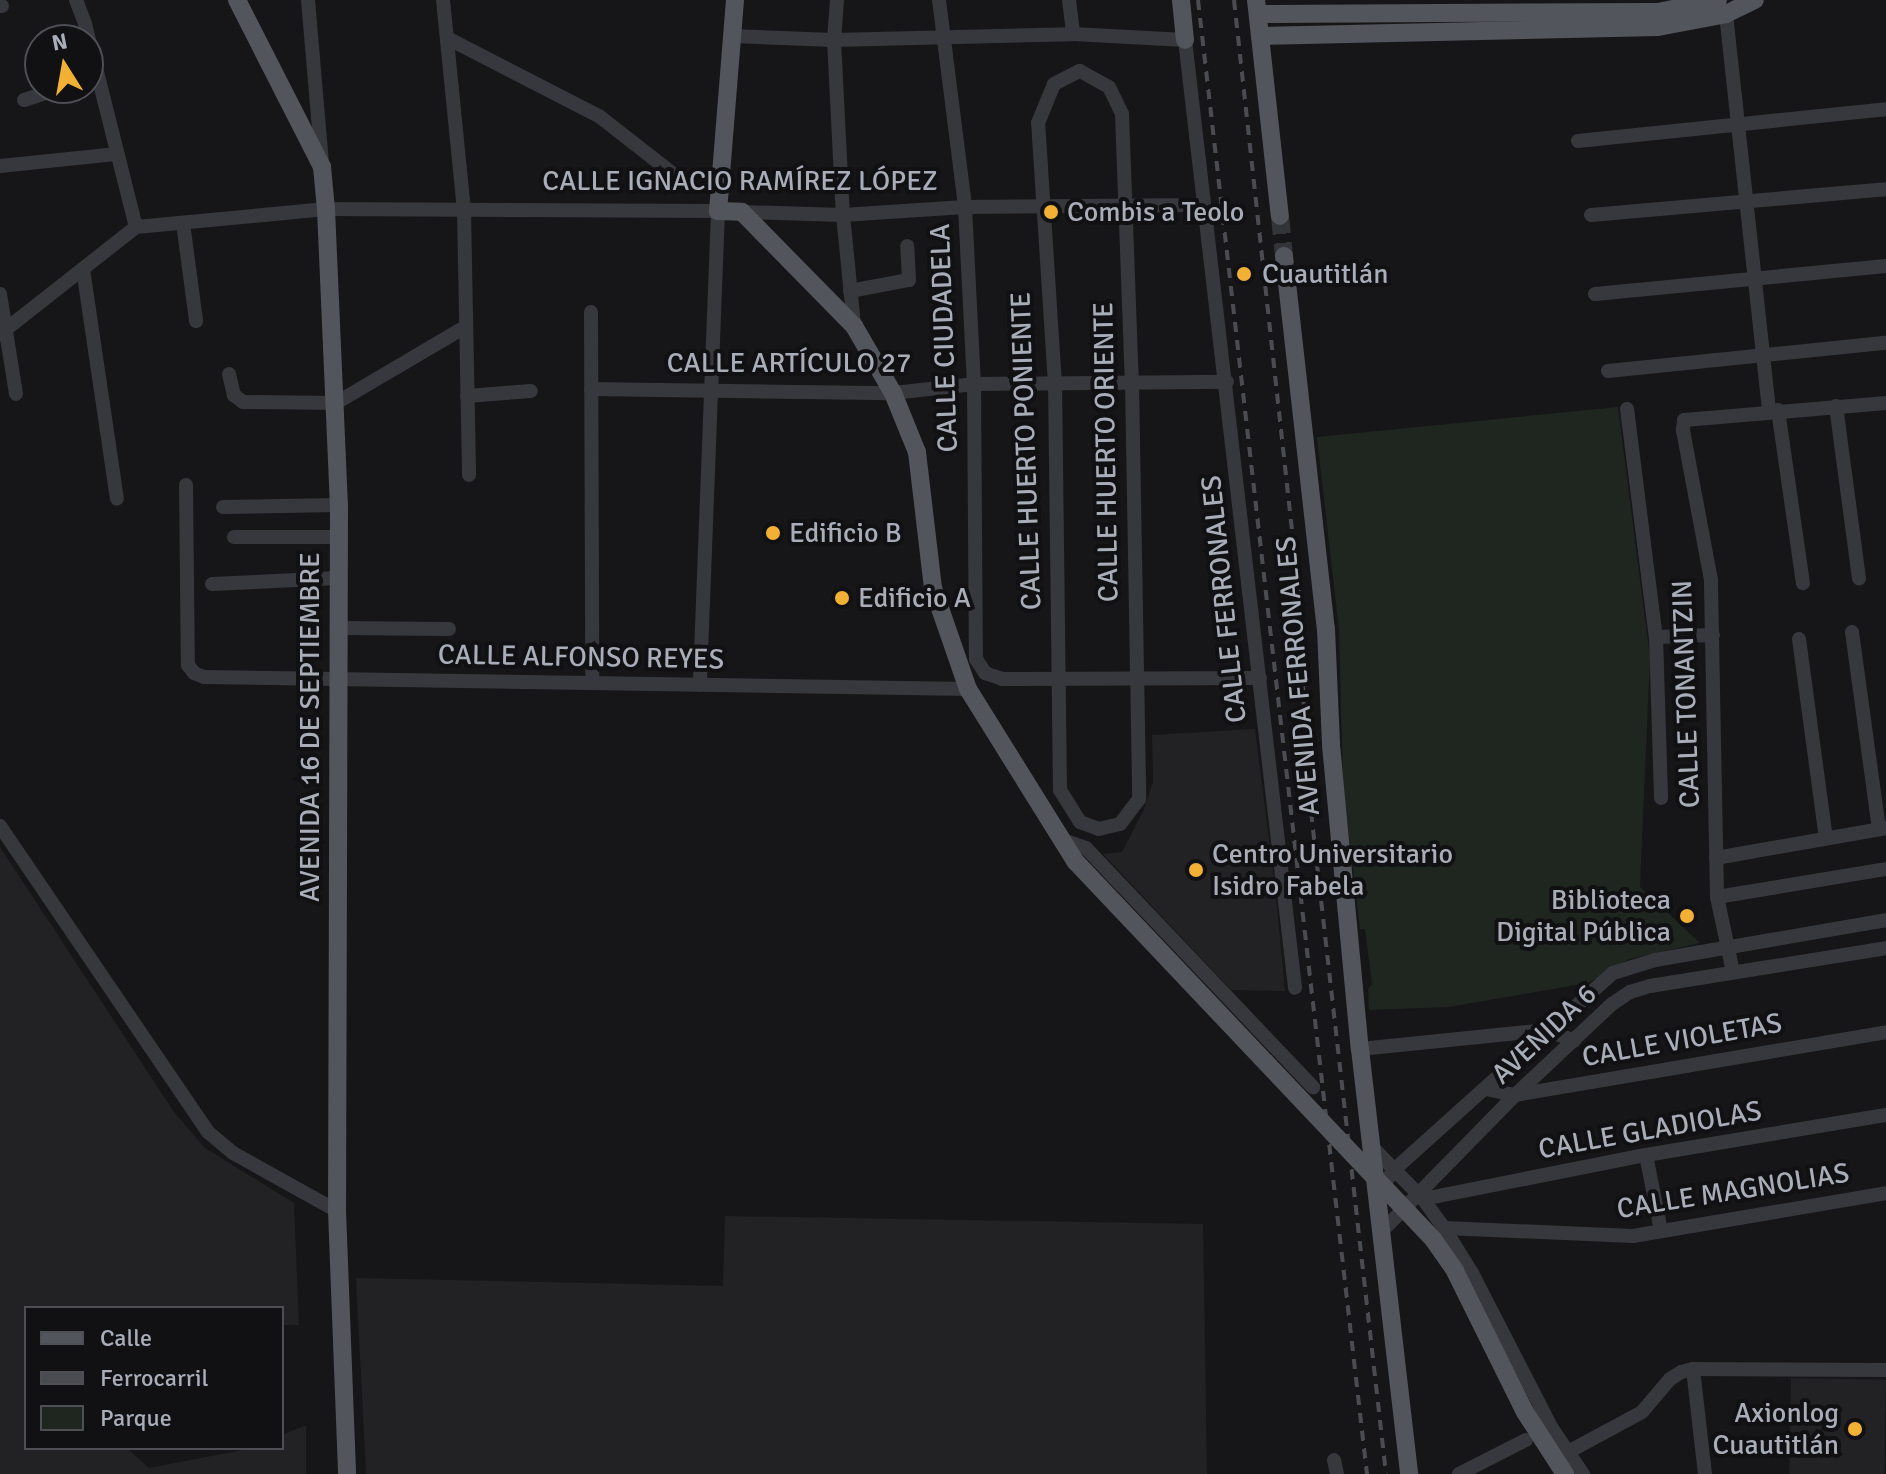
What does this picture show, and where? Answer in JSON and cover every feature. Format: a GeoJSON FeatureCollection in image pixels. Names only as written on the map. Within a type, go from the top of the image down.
{"type":"FeatureCollection","features":[{"type":"Feature","properties":{"kind":"main road","name":"AVENIDA 16 DE SEPTIEMBRE"},"geometry":{"type":"LineString","coordinates":[[237,0],[322,167],[326,209],[339,505],[337,1211],[347,1474]]}},
{"type":"Feature","properties":{"kind":"main road"},"geometry":{"type":"LineString","coordinates":[[718,211],[735,0]]}},
{"type":"Feature","properties":{"kind":"main road"},"geometry":{"type":"LineString","coordinates":[[1181,0],[1185,40]]}},
{"type":"Feature","properties":{"kind":"main road"},"geometry":{"type":"LineString","coordinates":[[1260,36],[1386,23],[1592,21],[1658,27],[1755,0]]}},
{"type":"Feature","properties":{"kind":"main road"},"geometry":{"type":"LineString","coordinates":[[1280,216],[1257,7],[1386,23]]}},
{"type":"Feature","properties":{"kind":"main road","name":"CALLE IGNACIO RAMÍREZ LÓPEZ"},"geometry":{"type":"LineString","coordinates":[[718,211],[742,212]]}},
{"type":"Feature","properties":{"kind":"main road"},"geometry":{"type":"LineString","coordinates":[[742,212],[854,326],[893,393],[917,452],[933,588],[968,689],[1075,861],[1364,1150],[1455,1271],[1525,1412],[1565,1474]]}},
{"type":"Feature","properties":{"kind":"main road","name":"AVENIDA FERRONALES"},"geometry":{"type":"LineString","coordinates":[[1284,256],[1326,629],[1331,745],[1360,1049],[1364,1150],[1375,1194],[1409,1474]]}},
{"type":"Feature","properties":{"kind":"street"},"geometry":{"type":"LineString","coordinates":[[76,0],[81,24]]}},
{"type":"Feature","properties":{"kind":"street"},"geometry":{"type":"LineString","coordinates":[[308,0],[322,167]]}},
{"type":"Feature","properties":{"kind":"street"},"geometry":{"type":"LineString","coordinates":[[443,0],[464,211],[469,475]]}},
{"type":"Feature","properties":{"kind":"street"},"geometry":{"type":"LineString","coordinates":[[837,0],[834,40],[843,215],[854,326]]}},
{"type":"Feature","properties":{"kind":"street","name":"CALLE CIUDADELA"},"geometry":{"type":"LineString","coordinates":[[939,0],[965,207],[974,384],[976,659],[985,673],[1002,679],[1058,679]]}},
{"type":"Feature","properties":{"kind":"street"},"geometry":{"type":"LineString","coordinates":[[1069,0],[1073,34]]}},
{"type":"Feature","properties":{"kind":"street"},"geometry":{"type":"LineString","coordinates":[[1722,7],[1762,356],[1803,583]]}},
{"type":"Feature","properties":{"kind":"street"},"geometry":{"type":"LineString","coordinates":[[733,36],[834,40],[1073,34],[1185,40],[1203,205]]}},
{"type":"Feature","properties":{"kind":"street"},"geometry":{"type":"LineString","coordinates":[[447,38],[599,116],[677,177]]}},
{"type":"Feature","properties":{"kind":"street","name":"CALLE HUERTO ORIENTE"},"geometry":{"type":"LineString","coordinates":[[1080,71],[1109,87],[1122,114],[1132,383],[1139,799],[1120,824],[1099,829]]}},
{"type":"Feature","properties":{"kind":"street","name":"CALLE HUERTO PONIENTE"},"geometry":{"type":"LineString","coordinates":[[1080,71],[1054,84],[1038,123],[1055,384],[1060,790],[1080,822],[1099,829]]}},
{"type":"Feature","properties":{"kind":"street"},"geometry":{"type":"LineString","coordinates":[[3,331],[136,227],[101,104]]}},
{"type":"Feature","properties":{"kind":"street"},"geometry":{"type":"LineString","coordinates":[[1578,141],[1886,109]]}},
{"type":"Feature","properties":{"kind":"street"},"geometry":{"type":"LineString","coordinates":[[0,166],[117,154]]}},
{"type":"Feature","properties":{"kind":"street"},"geometry":{"type":"LineString","coordinates":[[1591,215],[1886,189]]}},
{"type":"Feature","properties":{"kind":"street","name":"CALLE IGNACIO RAMÍREZ LÓPEZ"},"geometry":{"type":"LineString","coordinates":[[742,212],[843,215],[965,207],[1203,205]]}},
{"type":"Feature","properties":{"kind":"street","name":"CALLE FERRONALES"},"geometry":{"type":"LineString","coordinates":[[1203,205],[1227,382],[1295,988]]}},
{"type":"Feature","properties":{"kind":"street","name":"CALLE IGNACIO RAMÍREZ LÓPEZ"},"geometry":{"type":"LineString","coordinates":[[136,227],[326,209],[718,211]]}},
{"type":"Feature","properties":{"kind":"street"},"geometry":{"type":"LineString","coordinates":[[700,685],[718,211]]}},
{"type":"Feature","properties":{"kind":"street"},"geometry":{"type":"LineString","coordinates":[[183,223],[196,321]]}},
{"type":"Feature","properties":{"kind":"street"},"geometry":{"type":"LineString","coordinates":[[850,291],[909,280],[907,246]]}},
{"type":"Feature","properties":{"kind":"street"},"geometry":{"type":"LineString","coordinates":[[1595,294],[1886,266]]}},
{"type":"Feature","properties":{"kind":"street"},"geometry":{"type":"LineString","coordinates":[[83,269],[117,498]]}},
{"type":"Feature","properties":{"kind":"street"},"geometry":{"type":"LineString","coordinates":[[0,294],[3,331],[16,394]]}},
{"type":"Feature","properties":{"kind":"street"},"geometry":{"type":"LineString","coordinates":[[591,312],[592,683]]}},
{"type":"Feature","properties":{"kind":"street"},"geometry":{"type":"LineString","coordinates":[[229,374],[234,395],[243,402],[336,403],[465,327]]}},
{"type":"Feature","properties":{"kind":"street"},"geometry":{"type":"LineString","coordinates":[[1608,371],[1886,343]]}},
{"type":"Feature","properties":{"kind":"street","name":"CALLE ARTÍCULO 27"},"geometry":{"type":"LineString","coordinates":[[591,389],[893,393],[974,384],[1227,382]]}},
{"type":"Feature","properties":{"kind":"street"},"geometry":{"type":"LineString","coordinates":[[467,396],[531,391]]}},
{"type":"Feature","properties":{"kind":"street"},"geometry":{"type":"LineString","coordinates":[[1773,411],[1886,403]]}},
{"type":"Feature","properties":{"kind":"street"},"geometry":{"type":"LineString","coordinates":[[1836,406],[1859,578]]}},
{"type":"Feature","properties":{"kind":"street"},"geometry":{"type":"LineString","coordinates":[[1627,409],[1656,637],[1661,798]]}},
{"type":"Feature","properties":{"kind":"street","name":"CALLE TONANTZIN"},"geometry":{"type":"LineString","coordinates":[[1733,972],[1717,897],[1711,580],[1683,430],[1688,417],[1773,411]]}},
{"type":"Feature","properties":{"kind":"street","name":"CALLE ALFONSO REYES"},"geometry":{"type":"LineString","coordinates":[[186,485],[188,665],[194,673],[204,677],[968,689]]}},
{"type":"Feature","properties":{"kind":"street"},"geometry":{"type":"LineString","coordinates":[[223,507],[339,505]]}},
{"type":"Feature","properties":{"kind":"street"},"geometry":{"type":"LineString","coordinates":[[234,537],[339,537]]}},
{"type":"Feature","properties":{"kind":"street"},"geometry":{"type":"LineString","coordinates":[[212,584],[338,578]]}},
{"type":"Feature","properties":{"kind":"street"},"geometry":{"type":"LineString","coordinates":[[338,628],[449,629]]}},
{"type":"Feature","properties":{"kind":"street"},"geometry":{"type":"LineString","coordinates":[[1716,858],[1883,828],[1852,632]]}},
{"type":"Feature","properties":{"kind":"street"},"geometry":{"type":"LineString","coordinates":[[1656,637],[1713,635]]}},
{"type":"Feature","properties":{"kind":"street"},"geometry":{"type":"LineString","coordinates":[[1799,639],[1826,838]]}},
{"type":"Feature","properties":{"kind":"street"},"geometry":{"type":"LineString","coordinates":[[1058,679],[1260,678]]}},
{"type":"Feature","properties":{"kind":"street"},"geometry":{"type":"LineString","coordinates":[[0,826],[208,1132],[233,1153],[337,1211]]}},
{"type":"Feature","properties":{"kind":"street"},"geometry":{"type":"LineString","coordinates":[[1063,840],[1086,848],[1313,1087]]}},
{"type":"Feature","properties":{"kind":"street"},"geometry":{"type":"LineString","coordinates":[[1717,897],[1886,869]]}},
{"type":"Feature","properties":{"kind":"street","name":"AVENIDA 6"},"geometry":{"type":"LineString","coordinates":[[1375,1194],[1395,1169],[1613,973],[1655,960],[1886,920]]}},
{"type":"Feature","properties":{"kind":"street","name":"AVENIDA 6"},"geometry":{"type":"LineString","coordinates":[[1380,1233],[1420,1196],[1515,1095],[1630,992],[1886,948]]}},
{"type":"Feature","properties":{"kind":"street"},"geometry":{"type":"LineString","coordinates":[[1360,1049],[1547,1030],[1574,1041]]}},
{"type":"Feature","properties":{"kind":"street","name":"CALLE VIOLETAS"},"geometry":{"type":"LineString","coordinates":[[1486,1089],[1515,1095],[1886,1032]]}},
{"type":"Feature","properties":{"kind":"street","name":"CALLE GLADIOLAS"},"geometry":{"type":"LineString","coordinates":[[1420,1196],[1886,1115]]}},
{"type":"Feature","properties":{"kind":"street"},"geometry":{"type":"LineString","coordinates":[[1364,1150],[1395,1169],[1444,1228],[1472,1273],[1551,1427],[1583,1474]]}},
{"type":"Feature","properties":{"kind":"street"},"geometry":{"type":"LineString","coordinates":[[1646,1155],[1661,1231]]}},
{"type":"Feature","properties":{"kind":"street","name":"CALLE MAGNOLIAS"},"geometry":{"type":"LineString","coordinates":[[1444,1228],[1604,1237],[1661,1231],[1886,1193]]}},
{"type":"Feature","properties":{"kind":"street"},"geometry":{"type":"LineString","coordinates":[[1568,1452],[1630,1420],[1670,1379],[1693,1369],[1886,1370]]}},
{"type":"Feature","properties":{"kind":"street"},"geometry":{"type":"LineString","coordinates":[[1693,1369],[1705,1474]]}},
{"type":"Feature","properties":{"kind":"street"},"geometry":{"type":"LineString","coordinates":[[1459,1474],[1526,1440]]}},
{"type":"Feature","properties":{"kind":"shaded area","name":"Centro Universitario Isidro Fabela"},"geometry":{"type":"Polygon","coordinates":[[[1255,729],[1285,991],[1231,990],[1103,854],[1122,852],[1144,809],[1153,782],[1152,735],[1255,729]]]}},
{"type":"Feature","properties":{"kind":"shaded area"},"geometry":{"type":"Polygon","coordinates":[[[0,847],[174,1112],[205,1148],[294,1203],[299,1325],[284,1325],[284,1306],[24,1306],[24,1450],[129,1450],[149,1468],[243,1450],[284,1450],[284,1434],[306,1425],[306,1474],[0,1474],[0,847]]]}},
{"type":"Feature","properties":{"kind":"shaded area"},"geometry":{"type":"Polygon","coordinates":[[[725,1216],[1203,1224],[1207,1474],[366,1474],[356,1278],[723,1286],[725,1216]]]}},
{"type":"Feature","properties":{"kind":"shaded area","name":"Axionlog Cuautitlán"},"geometry":{"type":"Polygon","coordinates":[[[1791,1378],[1886,1380],[1884,1474],[1789,1474],[1791,1378]]]}},
{"type":"Feature","properties":{"kind":"green space"},"geometry":{"type":"Polygon","coordinates":[[[1618,407],[1650,658],[1640,887],[1700,943],[1629,959],[1588,983],[1448,1007],[1369,1010],[1368,989],[1372,984],[1365,929],[1360,929],[1343,783],[1339,630],[1317,437],[1618,407]]]}},
{"type":"Feature","properties":{"kind":"tunnel"},"geometry":{"type":"LineString","coordinates":[[1280,216],[1284,256]]}},
{"type":"Feature","properties":{"kind":"railway"},"geometry":{"type":"LineString","coordinates":[[1198,0],[1367,1474]]}},
{"type":"Feature","properties":{"kind":"railway"},"geometry":{"type":"LineString","coordinates":[[1234,0],[1299,594],[1307,776],[1386,1474]]}},
{"type":"Feature","properties":{"kind":"place","name":"Combis a Teolo"},"geometry":{"type":"Point","coordinates":[1051,212]}},
{"type":"Feature","properties":{"kind":"place","name":"Cuautitlán"},"geometry":{"type":"Point","coordinates":[1244,274]}},
{"type":"Feature","properties":{"kind":"place","name":"Edificio B"},"geometry":{"type":"Point","coordinates":[773,533]}},
{"type":"Feature","properties":{"kind":"place","name":"Edificio A"},"geometry":{"type":"Point","coordinates":[842,598]}},
{"type":"Feature","properties":{"kind":"place","name":"Centro Universitario Isidro Fabela"},"geometry":{"type":"Point","coordinates":[1196,870]}},
{"type":"Feature","properties":{"kind":"place","name":"Biblioteca Digital Pública"},"geometry":{"type":"Point","coordinates":[1687,916]}},
{"type":"Feature","properties":{"kind":"place","name":"Axionlog Cuautitlán"},"geometry":{"type":"Point","coordinates":[1855,1429]}}]}
